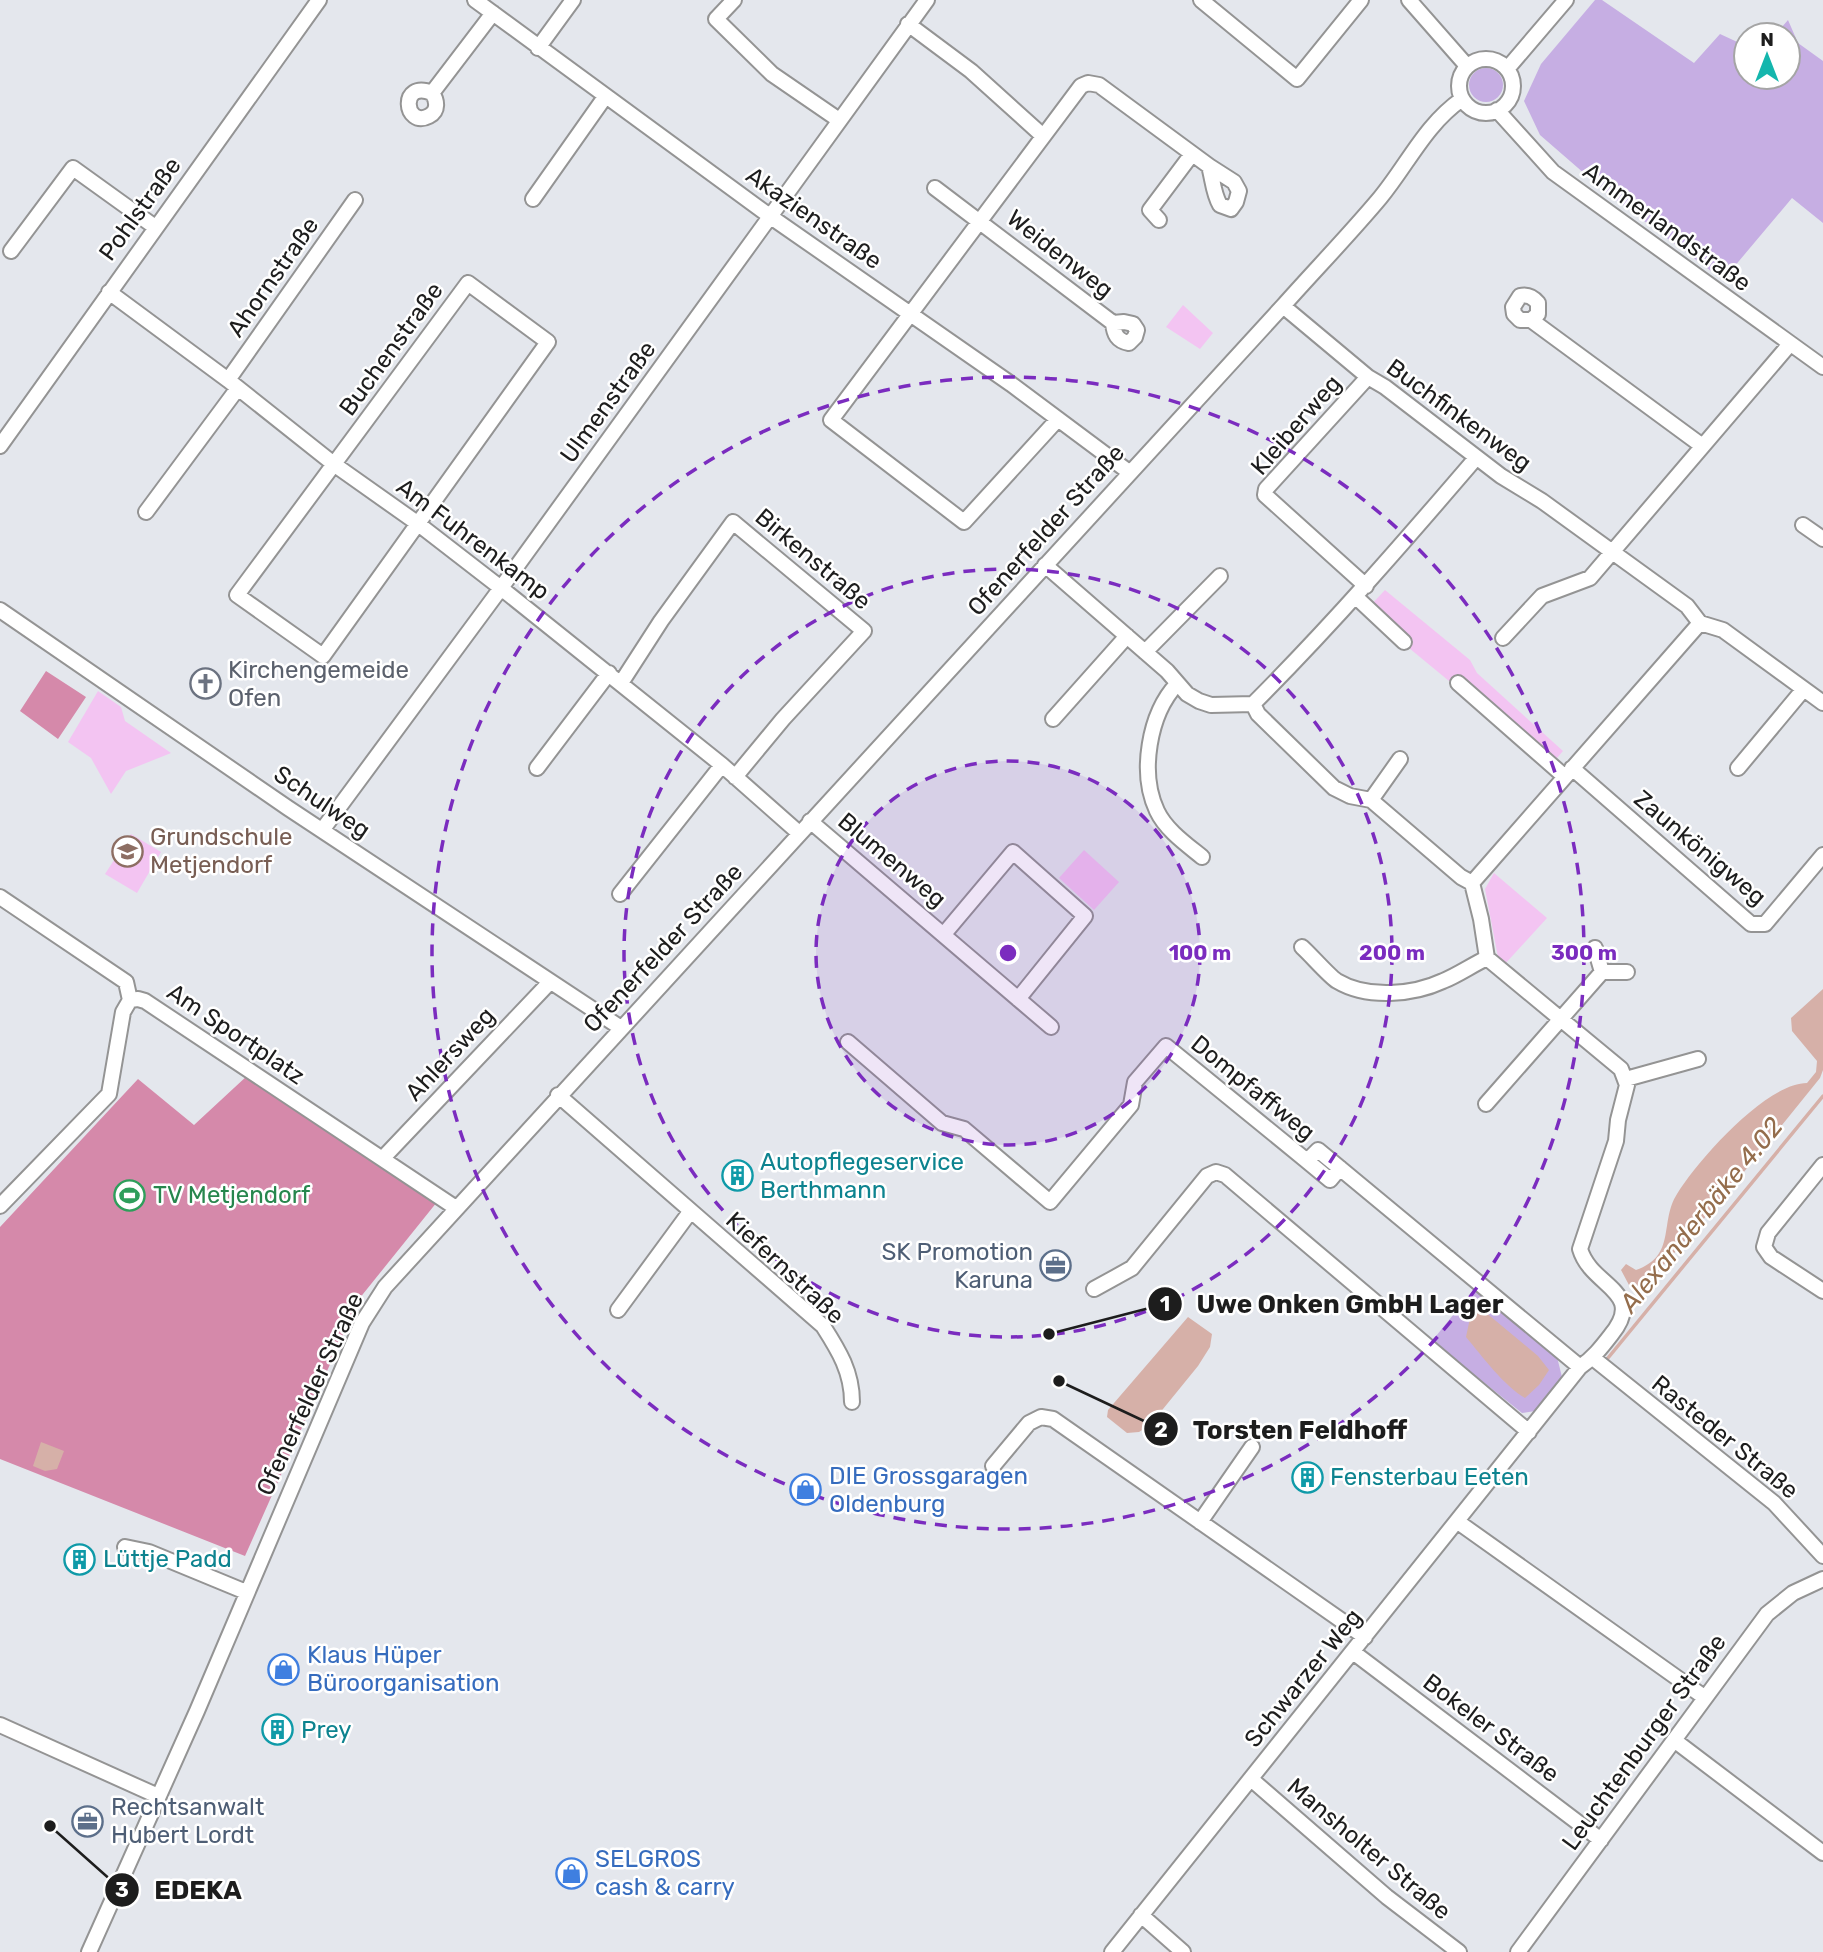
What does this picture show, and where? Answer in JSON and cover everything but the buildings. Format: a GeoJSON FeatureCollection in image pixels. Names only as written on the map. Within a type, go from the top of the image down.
{"type":"FeatureCollection","features":[{"type":"Feature","properties":{"kind":"street","name":"Pohlstraße"},"geometry":{"type":"LineString","coordinates":[[0,446],[319,0]]}},
{"type":"Feature","properties":{"kind":"street","name":"Akazienstraße"},"geometry":{"type":"LineString","coordinates":[[475,0],[771,217],[912,314],[1129,472]]}},
{"type":"Feature","properties":{"kind":"street"},"geometry":{"type":"LineString","coordinates":[[538,48],[573,0]]}},
{"type":"Feature","properties":{"kind":"street"},"geometry":{"type":"LineString","coordinates":[[734,0],[716,19],[772,74],[839,120]]}},
{"type":"Feature","properties":{"kind":"street","name":"Ulmenstraße"},"geometry":{"type":"LineString","coordinates":[[323,829],[927,0]]}},
{"type":"Feature","properties":{"kind":"street"},"geometry":{"type":"LineString","coordinates":[[1201,0],[1297,79],[1361,0]]}},
{"type":"Feature","properties":{"kind":"street"},"geometry":{"type":"LineString","coordinates":[[1409,0],[1467,66]]}},
{"type":"Feature","properties":{"kind":"street"},"geometry":{"type":"LineString","coordinates":[[1507,69],[1566,0]]}},
{"type":"Feature","properties":{"kind":"street"},"geometry":{"type":"LineString","coordinates":[[432,93],[493,13]]}},
{"type":"Feature","properties":{"kind":"street"},"geometry":{"type":"LineString","coordinates":[[908,24],[971,71],[1042,136]]}},
{"type":"Feature","properties":{"kind":"street"},"geometry":{"type":"LineString","coordinates":[[1488,59],[1507,69],[1513,84],[1512,92],[1509,100],[1497,110],[1474,110],[1462,99],[1458,85],[1463,71],[1474,61],[1488,59]]}},
{"type":"Feature","properties":{"kind":"street"},"geometry":{"type":"LineString","coordinates":[[1058,419],[964,522],[831,420],[1077,89],[1088,83],[1098,85],[1209,166]]}},
{"type":"Feature","properties":{"kind":"street"},"geometry":{"type":"LineString","coordinates":[[533,199],[605,97]]}},
{"type":"Feature","properties":{"kind":"street","name":"Ofenerfelder Straße"},"geometry":{"type":"LineString","coordinates":[[89,1952],[197,1711],[362,1323],[385,1287],[1283,306],[1381,197],[1417,143],[1462,99]]}},
{"type":"Feature","properties":{"kind":"street","name":"Ammerlandstraße"},"geometry":{"type":"LineString","coordinates":[[1497,110],[1553,172],[1823,367]]}},
{"type":"Feature","properties":{"kind":"street"},"geometry":{"type":"LineString","coordinates":[[1159,220],[1150,210],[1192,154]]}},
{"type":"Feature","properties":{"kind":"street"},"geometry":{"type":"LineString","coordinates":[[10,251],[73,167],[155,228]]}},
{"type":"Feature","properties":{"kind":"street","name":"Weidenweg"},"geometry":{"type":"LineString","coordinates":[[935,188],[1113,323]]}},
{"type":"Feature","properties":{"kind":"street","name":"Ahornstraße"},"geometry":{"type":"LineString","coordinates":[[146,512],[355,200]]}},
{"type":"Feature","properties":{"kind":"street","name":"Buchenstraße"},"geometry":{"type":"LineString","coordinates":[[335,465],[468,283],[548,342],[417,523]]}},
{"type":"Feature","properties":{"kind":"street","name":"Am Fuhrenkamp"},"geometry":{"type":"LineString","coordinates":[[109,292],[501,588],[722,765],[799,834]]}},
{"type":"Feature","properties":{"kind":"street","name":"Buchfinkenweg"},"geometry":{"type":"LineString","coordinates":[[1283,306],[1368,377],[1421,414],[1476,458],[1542,501],[1687,606],[1700,624]]}},
{"type":"Feature","properties":{"kind":"street"},"geometry":{"type":"LineString","coordinates":[[1531,320],[1701,445]]}},
{"type":"Feature","properties":{"kind":"street"},"geometry":{"type":"LineString","coordinates":[[1503,638],[1542,596],[1590,578],[1790,344]]}},
{"type":"Feature","properties":{"kind":"street","name":"Kleiberweg"},"geometry":{"type":"LineString","coordinates":[[1361,592],[1265,495],[1266,489],[1368,377]]}},
{"type":"Feature","properties":{"kind":"street"},"geometry":{"type":"LineString","coordinates":[[1045,565],[1128,636],[1187,694],[1211,705],[1253,704],[1361,592],[1476,458]]}},
{"type":"Feature","properties":{"kind":"street"},"geometry":{"type":"LineString","coordinates":[[335,465],[237,595],[323,656],[417,523]]}},
{"type":"Feature","properties":{"kind":"street","name":"Birkenstraße"},"geometry":{"type":"LineString","coordinates":[[621,683],[661,621],[733,522],[863,631],[734,777]]}},
{"type":"Feature","properties":{"kind":"street"},"geometry":{"type":"LineString","coordinates":[[1803,525],[1823,540]]}},
{"type":"Feature","properties":{"kind":"street"},"geometry":{"type":"LineString","coordinates":[[1145,652],[1220,576]]}},
{"type":"Feature","properties":{"kind":"street"},"geometry":{"type":"LineString","coordinates":[[1361,592],[1404,642]]}},
{"type":"Feature","properties":{"kind":"street","name":"Schulweg"},"geometry":{"type":"LineString","coordinates":[[0,610],[288,808],[621,1028]]}},
{"type":"Feature","properties":{"kind":"street"},"geometry":{"type":"LineString","coordinates":[[1472,883],[1700,624],[1723,630],[1823,703]]}},
{"type":"Feature","properties":{"kind":"street"},"geometry":{"type":"LineString","coordinates":[[1053,719],[1128,636]]}},
{"type":"Feature","properties":{"kind":"street"},"geometry":{"type":"LineString","coordinates":[[537,768],[609,673]]}},
{"type":"Feature","properties":{"kind":"street","name":"Zaunkönigweg"},"geometry":{"type":"LineString","coordinates":[[1458,683],[1751,924],[1765,924],[1823,855]]}},
{"type":"Feature","properties":{"kind":"street"},"geometry":{"type":"LineString","coordinates":[[1177,684],[1163,704],[1155,726],[1148,760],[1149,786],[1157,812],[1172,831],[1202,857]]}},
{"type":"Feature","properties":{"kind":"street"},"geometry":{"type":"LineString","coordinates":[[1738,768],[1803,690]]}},
{"type":"Feature","properties":{"kind":"street"},"geometry":{"type":"LineString","coordinates":[[1253,704],[1258,714],[1334,788],[1350,796],[1371,800],[1461,877],[1472,883],[1487,958],[1621,1069],[1626,1079],[1698,1059]]}},
{"type":"Feature","properties":{"kind":"street"},"geometry":{"type":"LineString","coordinates":[[1371,800],[1400,760]]}},
{"type":"Feature","properties":{"kind":"street"},"geometry":{"type":"LineString","coordinates":[[620,894],[722,765]]}},
{"type":"Feature","properties":{"kind":"street","name":"Blumenweg"},"geometry":{"type":"LineString","coordinates":[[810,821],[1051,1027]]}},
{"type":"Feature","properties":{"kind":"street","name":"Blumenweg"},"geometry":{"type":"LineString","coordinates":[[944,934],[1013,852],[1084,916],[1018,999]]}},
{"type":"Feature","properties":{"kind":"street"},"geometry":{"type":"LineString","coordinates":[[0,897],[126,982],[130,1000]]}},
{"type":"Feature","properties":{"kind":"street"},"geometry":{"type":"LineString","coordinates":[[1302,947],[1335,981],[1378,992],[1413,991],[1442,982],[1487,958]]}},
{"type":"Feature","properties":{"kind":"street"},"geometry":{"type":"LineString","coordinates":[[1595,948],[1602,972]]}},
{"type":"Feature","properties":{"kind":"street"},"geometry":{"type":"LineString","coordinates":[[1486,1104],[1602,972],[1627,972]]}},
{"type":"Feature","properties":{"kind":"street","name":"Ahlersweg"},"geometry":{"type":"LineString","coordinates":[[383,1158],[550,982]]}},
{"type":"Feature","properties":{"kind":"street","name":"Am Sportplatz"},"geometry":{"type":"LineString","coordinates":[[0,1206],[109,1094],[123,1012],[130,1000],[138,999],[145,1001],[457,1208]]}},
{"type":"Feature","properties":{"kind":"street","name":"Dompfaffweg"},"geometry":{"type":"LineString","coordinates":[[848,1042],[942,1124],[964,1129],[1050,1202],[1131,1105],[1135,1082],[1166,1046],[1330,1180],[1340,1168],[1580,1367]]}},
{"type":"Feature","properties":{"kind":"street","name":"Schwarzer Weg"},"geometry":{"type":"LineString","coordinates":[[1112,1952],[1580,1367],[1593,1358],[1621,1324],[1624,1309],[1619,1296],[1587,1266],[1580,1249],[1616,1141],[1618,1120],[1626,1096],[1626,1079]]}},
{"type":"Feature","properties":{"kind":"street","name":"Kiefernstraße"},"geometry":{"type":"LineString","coordinates":[[558,1095],[822,1326],[843,1357],[852,1387],[852,1402]]}},
{"type":"Feature","properties":{"kind":"street"},"geometry":{"type":"LineString","coordinates":[[1823,1165],[1768,1233],[1764,1247],[1771,1257],[1823,1291]]}},
{"type":"Feature","properties":{"kind":"street"},"geometry":{"type":"LineString","coordinates":[[1094,1289],[1132,1268],[1207,1177],[1216,1172],[1225,1175],[1529,1432]]}},
{"type":"Feature","properties":{"kind":"street","name":"Kiefernstraße"},"geometry":{"type":"LineString","coordinates":[[618,1310],[690,1212]]}},
{"type":"Feature","properties":{"kind":"street","name":"Rasteder Straße"},"geometry":{"type":"LineString","coordinates":[[1593,1358],[1774,1503],[1823,1556]]}},
{"type":"Feature","properties":{"kind":"street"},"geometry":{"type":"LineString","coordinates":[[993,1466],[1029,1423],[1041,1417],[1053,1419],[1365,1637]]}},
{"type":"Feature","properties":{"kind":"street"},"geometry":{"type":"LineString","coordinates":[[1200,1522],[1252,1447]]}},
{"type":"Feature","properties":{"kind":"street"},"geometry":{"type":"LineString","coordinates":[[1458,1522],[1704,1697]]}},
{"type":"Feature","properties":{"kind":"street"},"geometry":{"type":"LineString","coordinates":[[125,1547],[149,1552],[246,1592]]}},
{"type":"Feature","properties":{"kind":"street","name":"Leuchtenburger Straße"},"geometry":{"type":"LineString","coordinates":[[1518,1952],[1767,1614],[1793,1593],[1823,1579]]}},
{"type":"Feature","properties":{"kind":"street","name":"Bokeler Straße"},"geometry":{"type":"LineString","coordinates":[[1353,1652],[1601,1840]]}},
{"type":"Feature","properties":{"kind":"street"},"geometry":{"type":"LineString","coordinates":[[0,1726],[158,1796]]}},
{"type":"Feature","properties":{"kind":"street"},"geometry":{"type":"LineString","coordinates":[[1674,1740],[1823,1853]]}},
{"type":"Feature","properties":{"kind":"street","name":"Mansholter Straße"},"geometry":{"type":"LineString","coordinates":[[1251,1779],[1387,1897],[1459,1952]]}},
{"type":"Feature","properties":{"kind":"street"},"geometry":{"type":"LineString","coordinates":[[1142,1915],[1183,1952]]}},
{"type":"Feature","properties":{"kind":"shaded area"},"geometry":{"type":"Polygon","coordinates":[[[1595,0],[1602,0],[1694,63],[1720,34],[1732,40],[1732,91],[1802,91],[1802,46],[1823,61],[1823,223],[1792,198],[1723,280],[1608,194],[1540,135],[1524,101],[1541,64],[1595,0]]]}},
{"type":"Feature","properties":{"kind":"shaded area"},"geometry":{"type":"Polygon","coordinates":[[[1486,68],[1498,73],[1503,85],[1498,97],[1486,102],[1474,97],[1469,85],[1474,73],[1486,68]]]}},
{"type":"Feature","properties":{"kind":"shaded area"},"geometry":{"type":"Polygon","coordinates":[[[1183,305],[1213,333],[1200,349],[1166,327],[1183,305]]]}},
{"type":"Feature","properties":{"kind":"shaded area"},"geometry":{"type":"Polygon","coordinates":[[[1385,590],[1470,660],[1477,673],[1563,751],[1551,765],[1409,648],[1412,644],[1370,606],[1385,590]]]}},
{"type":"Feature","properties":{"kind":"shaded area"},"geometry":{"type":"Polygon","coordinates":[[[46,671],[86,697],[58,739],[20,711],[46,671]]]}},
{"type":"Feature","properties":{"kind":"shaded area"},"geometry":{"type":"Polygon","coordinates":[[[98,691],[121,707],[125,721],[171,753],[126,771],[111,794],[91,758],[68,742],[98,691]]]}},
{"type":"Feature","properties":{"kind":"shaded area"},"geometry":{"type":"Polygon","coordinates":[[[131,834],[161,852],[137,893],[105,874],[131,834]]]}},
{"type":"Feature","properties":{"kind":"shaded area"},"geometry":{"type":"Polygon","coordinates":[[[1084,850],[1119,882],[1094,910],[1059,878],[1084,850]]]}},
{"type":"Feature","properties":{"kind":"shaded area"},"geometry":{"type":"Polygon","coordinates":[[[1494,873],[1547,918],[1504,965],[1498,957],[1485,889],[1494,873]]]}},
{"type":"Feature","properties":{"kind":"shaded area"},"geometry":{"type":"Polygon","coordinates":[[[248,1075],[437,1202],[359,1299],[245,1556],[0,1459],[0,1227],[138,1079],[194,1125],[248,1075]]]}},
{"type":"Feature","properties":{"kind":"shaded area"},"geometry":{"type":"Polygon","coordinates":[[[1475,1288],[1557,1357],[1562,1377],[1535,1411],[1522,1413],[1432,1341],[1475,1288]]]}},
{"type":"Feature","properties":{"kind":"water"},"geometry":{"type":"Polygon","coordinates":[[[1823,989],[1823,1070],[1820,1078],[1735,1183],[1656,1274],[1639,1286],[1629,1285],[1621,1270],[1626,1264],[1636,1270],[1649,1264],[1657,1256],[1677,1194],[1716,1144],[1753,1109],[1790,1086],[1807,1083],[1816,1072],[1817,1061],[1792,1031],[1791,1018],[1823,989]]]}},
{"type":"Feature","properties":{"kind":"water"},"geometry":{"type":"Polygon","coordinates":[[[1478,1306],[1538,1356],[1549,1370],[1539,1385],[1525,1398],[1501,1378],[1466,1337],[1470,1318],[1478,1306]]]}},
{"type":"Feature","properties":{"kind":"water"},"geometry":{"type":"Polygon","coordinates":[[[1188,1317],[1212,1334],[1210,1347],[1150,1425],[1139,1432],[1127,1433],[1107,1417],[1108,1410],[1188,1317]]]}},
{"type":"Feature","properties":{"kind":"water"},"geometry":{"type":"Polygon","coordinates":[[[41,1442],[64,1451],[57,1469],[45,1471],[33,1466],[41,1442]]]}},
{"type":"Feature","properties":{"kind":"waterway","name":"Alexanderbäke 4.02"},"geometry":{"type":"LineString","coordinates":[[1608,1358],[1823,1096]]}},
{"type":"Feature","properties":{"kind":"place","name":"Kirchengemeide Ofen"},"geometry":{"type":"Point","coordinates":[205,684]}},
{"type":"Feature","properties":{"kind":"place","name":"Grundschule Metjendorf"},"geometry":{"type":"Point","coordinates":[127,851]}},
{"type":"Feature","properties":{"kind":"place","name":"Autopflegeservice Berthmann"},"geometry":{"type":"Point","coordinates":[737,1176]}},
{"type":"Feature","properties":{"kind":"place","name":"TV Metjendorf"},"geometry":{"type":"Point","coordinates":[130,1195]}},
{"type":"Feature","properties":{"kind":"place","name":"SK Promotion Karuna"},"geometry":{"type":"Point","coordinates":[1056,1266]}},
{"type":"Feature","properties":{"kind":"place","name":"Uwe Onken GmbH Lager"},"geometry":{"type":"Point","coordinates":[1049,1334]}},
{"type":"Feature","properties":{"kind":"place","name":"Torsten Feldhoff"},"geometry":{"type":"Point","coordinates":[1059,1381]}},
{"type":"Feature","properties":{"kind":"place","name":"Fensterbau Eeten"},"geometry":{"type":"Point","coordinates":[1307,1477]}},
{"type":"Feature","properties":{"kind":"place","name":"DIE Grossgaragen Oldenburg"},"geometry":{"type":"Point","coordinates":[806,1490]}},
{"type":"Feature","properties":{"kind":"place","name":"Lüttje Padd"},"geometry":{"type":"Point","coordinates":[80,1559]}},
{"type":"Feature","properties":{"kind":"place","name":"Klaus Hüper Büroorganisation"},"geometry":{"type":"Point","coordinates":[284,1669]}},
{"type":"Feature","properties":{"kind":"place","name":"Prey"},"geometry":{"type":"Point","coordinates":[278,1730]}},
{"type":"Feature","properties":{"kind":"place","name":"Rechtsanwalt Hubert Lordt"},"geometry":{"type":"Point","coordinates":[88,1821]}},
{"type":"Feature","properties":{"kind":"place","name":"EDEKA"},"geometry":{"type":"Point","coordinates":[50,1826]}},
{"type":"Feature","properties":{"kind":"place","name":"SELGROS cash & carry"},"geometry":{"type":"Point","coordinates":[572,1873]}}]}
